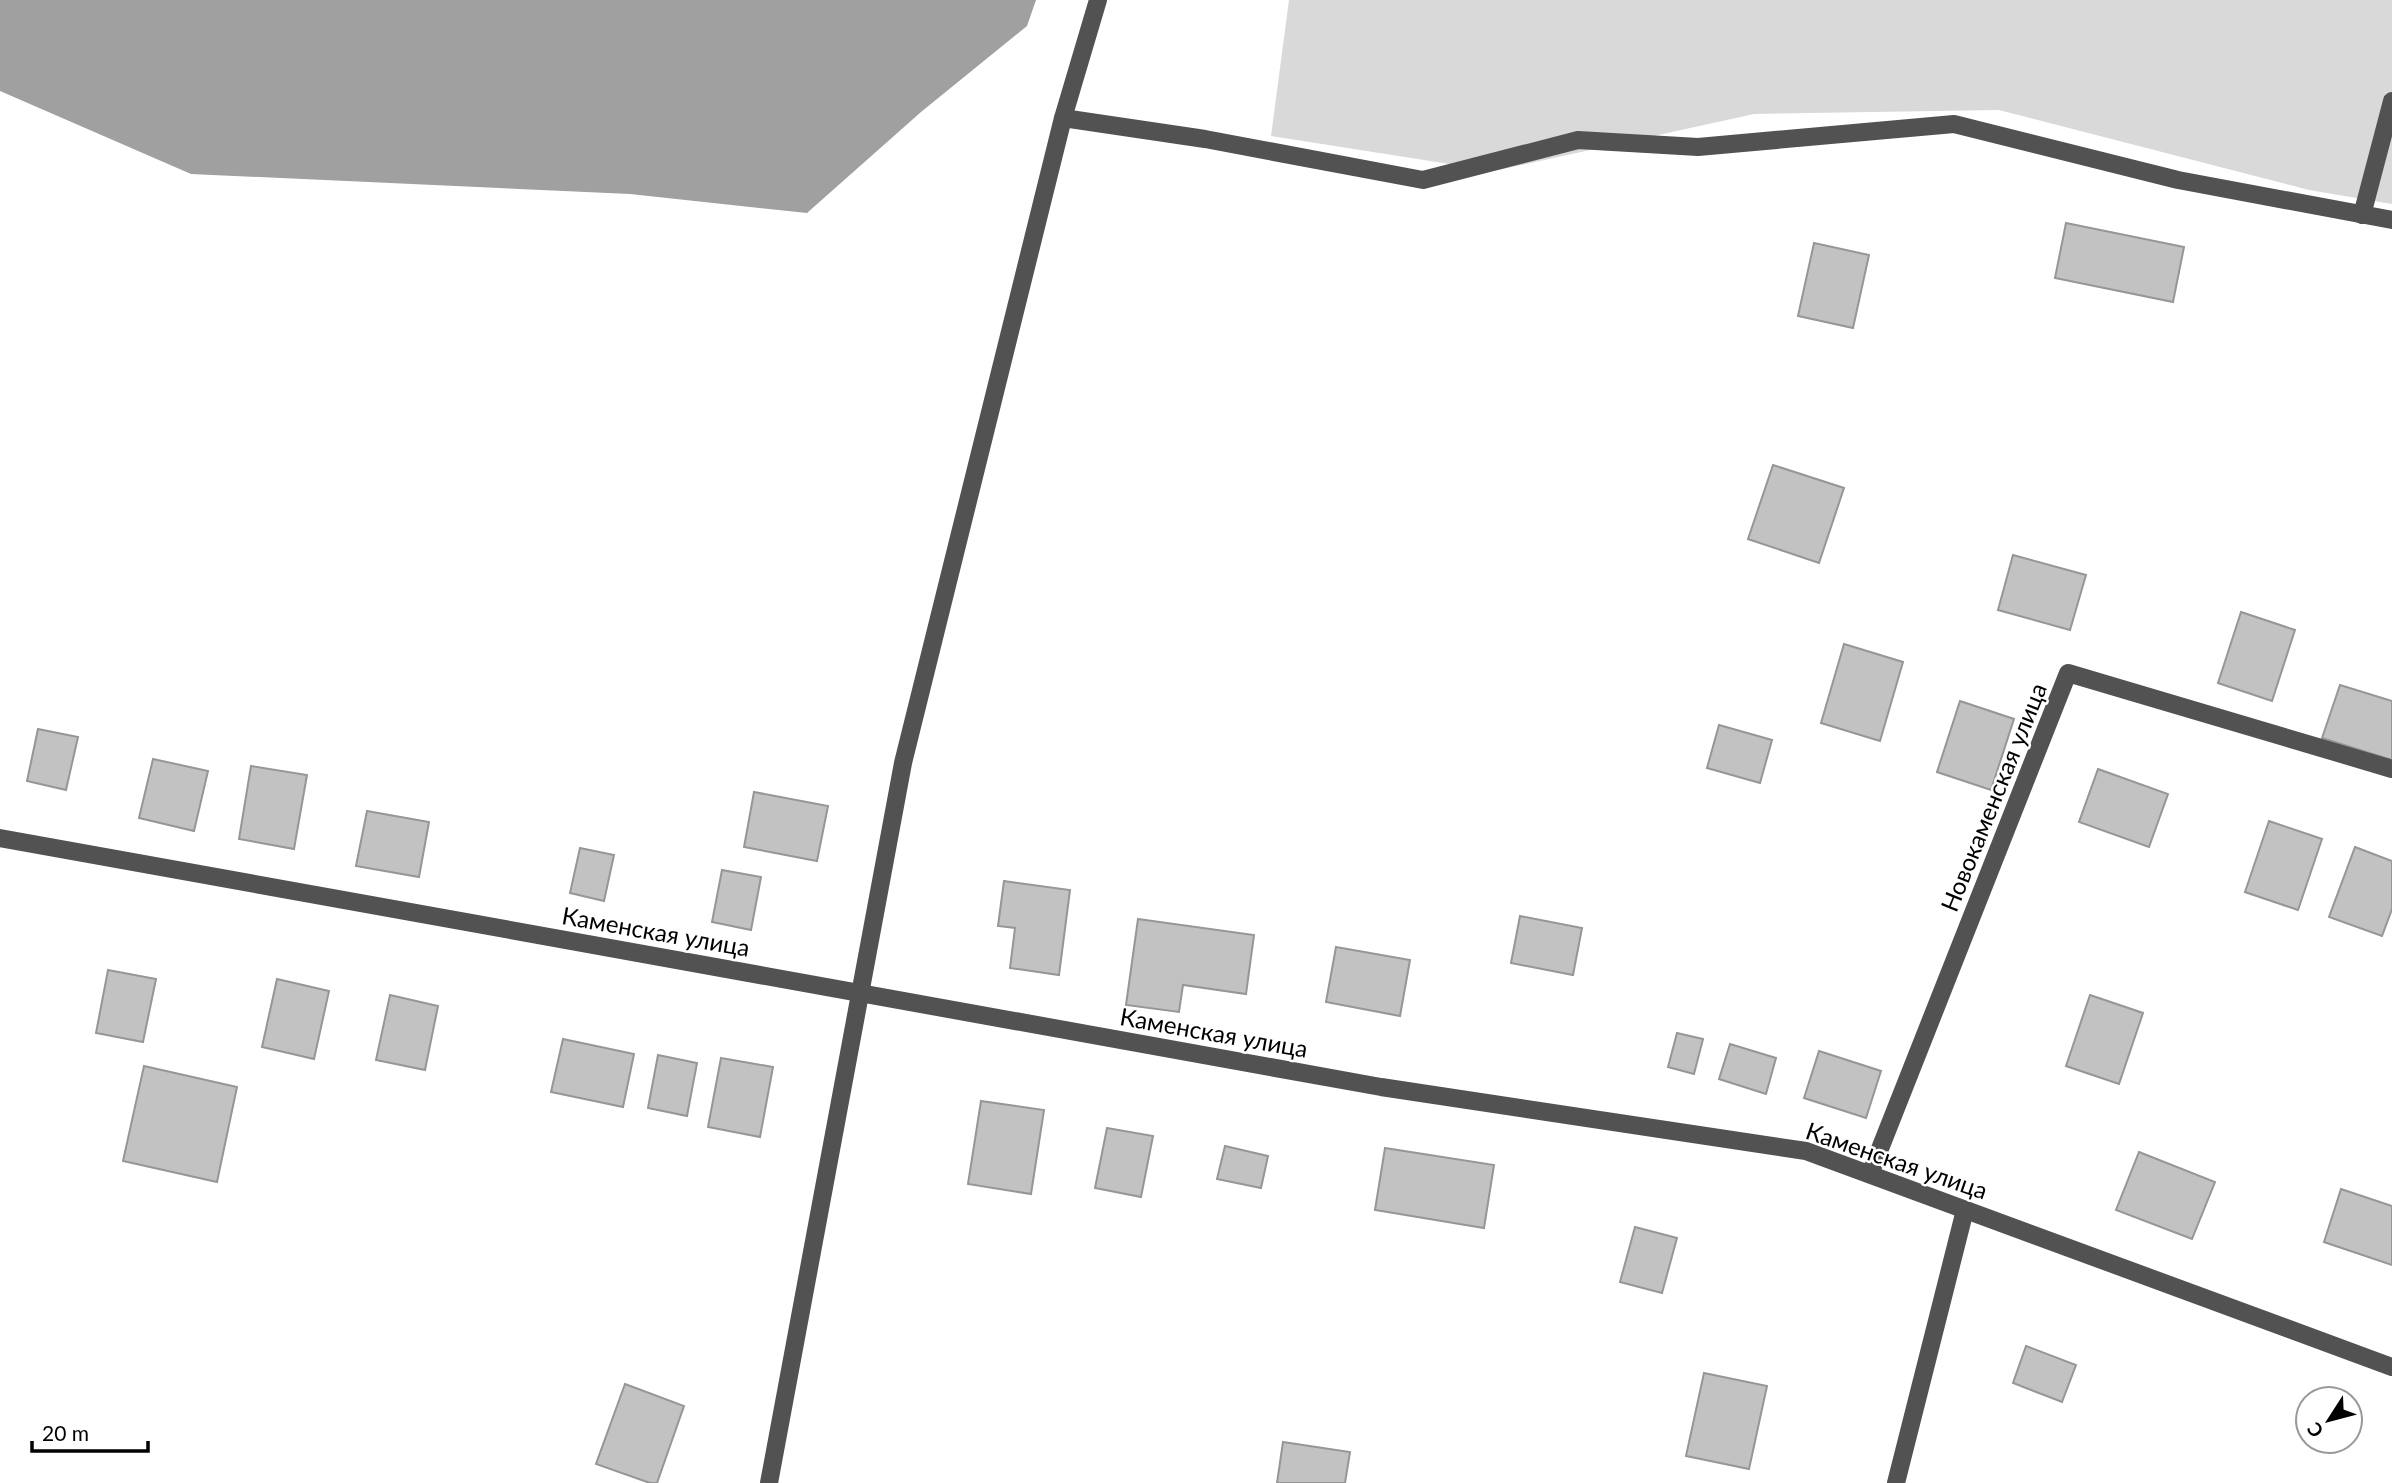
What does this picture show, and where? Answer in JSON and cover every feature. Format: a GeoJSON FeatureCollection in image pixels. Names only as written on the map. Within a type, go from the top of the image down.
{"type":"FeatureCollection","features":[{"type":"Feature","properties":{"kind":"street"},"geometry":{"type":"LineString","coordinates":[[769,1483],[903,763],[1063,118],[1098,0]]}},
{"type":"Feature","properties":{"kind":"street"},"geometry":{"type":"LineString","coordinates":[[2362,215],[2392,101]]}},
{"type":"Feature","properties":{"kind":"street"},"geometry":{"type":"LineString","coordinates":[[1063,118],[1205,139],[1423,180],[1578,140],[1698,147],[1954,124],[2178,180],[2392,220]]}},
{"type":"Feature","properties":{"kind":"street","name":"Новокаменская улица"},"geometry":{"type":"LineString","coordinates":[[1870,1174],[2068,673],[2392,769]]}},
{"type":"Feature","properties":{"kind":"street","name":"Каменская улица"},"geometry":{"type":"LineString","coordinates":[[0,838],[1381,1087],[1805,1151],[2392,1367]]}},
{"type":"Feature","properties":{"kind":"street"},"geometry":{"type":"LineString","coordinates":[[1896,1483],[1965,1209]]}},
{"type":"Feature","properties":{"kind":"shaded area"},"geometry":{"type":"Polygon","coordinates":[[[0,0],[1036,0],[1027,26],[921,112],[807,213],[630,194],[191,174],[0,91],[0,0]]]}},
{"type":"Feature","properties":{"kind":"shaded area"},"geometry":{"type":"Polygon","coordinates":[[[1289,0],[2392,0],[2392,204],[2309,190],[1999,110],[1754,114],[1494,171],[1271,136],[1289,0]]]}},
{"type":"Feature","properties":{"kind":"building"},"geometry":{"type":"Polygon","coordinates":[[[2066,223],[2184,247],[2173,302],[2055,278],[2066,223]]]}},
{"type":"Feature","properties":{"kind":"building"},"geometry":{"type":"Polygon","coordinates":[[[1814,243],[1869,255],[1853,328],[1798,316],[1814,243]]]}},
{"type":"Feature","properties":{"kind":"building"},"geometry":{"type":"Polygon","coordinates":[[[1773,465],[1844,488],[1819,563],[1748,539],[1773,465]]]}},
{"type":"Feature","properties":{"kind":"building"},"geometry":{"type":"Polygon","coordinates":[[[2013,555],[2086,575],[2070,630],[1998,610],[2013,555]]]}},
{"type":"Feature","properties":{"kind":"building"},"geometry":{"type":"Polygon","coordinates":[[[2241,612],[2295,630],[2272,701],[2218,683],[2241,612]]]}},
{"type":"Feature","properties":{"kind":"building"},"geometry":{"type":"Polygon","coordinates":[[[1844,644],[1903,662],[1880,741],[1821,723],[1844,644]]]}},
{"type":"Feature","properties":{"kind":"building"},"geometry":{"type":"Polygon","coordinates":[[[2340,685],[2392,701],[2392,760],[2322,738],[2340,685]]]}},
{"type":"Feature","properties":{"kind":"building"},"geometry":{"type":"Polygon","coordinates":[[[1960,701],[2014,719],[1991,790],[1937,772],[1960,701]]]}},
{"type":"Feature","properties":{"kind":"building"},"geometry":{"type":"Polygon","coordinates":[[[1719,725],[1772,740],[1760,783],[1707,768],[1719,725]]]}},
{"type":"Feature","properties":{"kind":"building"},"geometry":{"type":"Polygon","coordinates":[[[38,729],[78,737],[66,790],[27,781],[38,729]]]}},
{"type":"Feature","properties":{"kind":"building"},"geometry":{"type":"Polygon","coordinates":[[[153,759],[208,771],[194,831],[139,818],[153,759]]]}},
{"type":"Feature","properties":{"kind":"building"},"geometry":{"type":"Polygon","coordinates":[[[251,766],[307,775],[294,849],[239,839],[251,766]]]}},
{"type":"Feature","properties":{"kind":"building"},"geometry":{"type":"Polygon","coordinates":[[[2098,769],[2168,794],[2149,847],[2079,822],[2098,769]]]}},
{"type":"Feature","properties":{"kind":"building"},"geometry":{"type":"Polygon","coordinates":[[[754,792],[828,806],[817,861],[744,847],[754,792]]]}},
{"type":"Feature","properties":{"kind":"building"},"geometry":{"type":"Polygon","coordinates":[[[367,811],[429,822],[419,877],[356,866],[367,811]]]}},
{"type":"Feature","properties":{"kind":"building"},"geometry":{"type":"Polygon","coordinates":[[[2269,821],[2322,839],[2298,910],[2245,892],[2269,821]]]}},
{"type":"Feature","properties":{"kind":"building"},"geometry":{"type":"Polygon","coordinates":[[[2355,847],[2392,861],[2392,909],[2382,936],[2329,917],[2355,847]]]}},
{"type":"Feature","properties":{"kind":"building"},"geometry":{"type":"Polygon","coordinates":[[[580,848],[614,855],[604,901],[570,893],[580,848]]]}},
{"type":"Feature","properties":{"kind":"building"},"geometry":{"type":"Polygon","coordinates":[[[722,870],[761,877],[751,930],[712,922],[722,870]]]}},
{"type":"Feature","properties":{"kind":"building"},"geometry":{"type":"Polygon","coordinates":[[[1004,881],[1070,890],[1059,975],[1010,968],[1015,928],[998,926],[1004,881]]]}},
{"type":"Feature","properties":{"kind":"building"},"geometry":{"type":"Polygon","coordinates":[[[1520,916],[1582,928],[1573,975],[1511,963],[1520,916]]]}},
{"type":"Feature","properties":{"kind":"building"},"geometry":{"type":"Polygon","coordinates":[[[1138,919],[1254,935],[1246,994],[1183,985],[1179,1012],[1126,1005],[1138,919]]]}},
{"type":"Feature","properties":{"kind":"building"},"geometry":{"type":"Polygon","coordinates":[[[1336,947],[1410,960],[1400,1016],[1326,1002],[1336,947]]]}},
{"type":"Feature","properties":{"kind":"building"},"geometry":{"type":"Polygon","coordinates":[[[108,970],[156,979],[143,1042],[96,1033],[108,970]]]}},
{"type":"Feature","properties":{"kind":"building"},"geometry":{"type":"Polygon","coordinates":[[[277,979],[329,991],[314,1059],[262,1047],[277,979]]]}},
{"type":"Feature","properties":{"kind":"building"},"geometry":{"type":"Polygon","coordinates":[[[390,995],[438,1006],[425,1070],[376,1060],[390,995]]]}},
{"type":"Feature","properties":{"kind":"building"},"geometry":{"type":"Polygon","coordinates":[[[2090,995],[2143,1013],[2119,1084],[2066,1066],[2090,995]]]}},
{"type":"Feature","properties":{"kind":"building"},"geometry":{"type":"Polygon","coordinates":[[[1677,1033],[1703,1039],[1694,1074],[1668,1067],[1677,1033]]]}},
{"type":"Feature","properties":{"kind":"building"},"geometry":{"type":"Polygon","coordinates":[[[563,1039],[634,1054],[623,1107],[551,1092],[563,1039]]]}},
{"type":"Feature","properties":{"kind":"building"},"geometry":{"type":"Polygon","coordinates":[[[1730,1044],[1776,1058],[1766,1094],[1719,1079],[1730,1044]]]}},
{"type":"Feature","properties":{"kind":"building"},"geometry":{"type":"Polygon","coordinates":[[[1819,1051],[1881,1071],[1866,1118],[1804,1098],[1819,1051]]]}},
{"type":"Feature","properties":{"kind":"building"},"geometry":{"type":"Polygon","coordinates":[[[658,1055],[697,1063],[687,1116],[648,1108],[658,1055]]]}},
{"type":"Feature","properties":{"kind":"building"},"geometry":{"type":"Polygon","coordinates":[[[721,1058],[773,1067],[760,1137],[708,1127],[721,1058]]]}},
{"type":"Feature","properties":{"kind":"building"},"geometry":{"type":"Polygon","coordinates":[[[144,1066],[237,1087],[217,1182],[123,1161],[144,1066]]]}},
{"type":"Feature","properties":{"kind":"building"},"geometry":{"type":"Polygon","coordinates":[[[981,1101],[1044,1110],[1031,1194],[968,1184],[981,1101]]]}},
{"type":"Feature","properties":{"kind":"building"},"geometry":{"type":"Polygon","coordinates":[[[1107,1128],[1153,1136],[1141,1197],[1095,1188],[1107,1128]]]}},
{"type":"Feature","properties":{"kind":"building"},"geometry":{"type":"Polygon","coordinates":[[[1225,1146],[1268,1156],[1261,1188],[1217,1179],[1225,1146]]]}},
{"type":"Feature","properties":{"kind":"building"},"geometry":{"type":"Polygon","coordinates":[[[1385,1148],[1494,1165],[1484,1228],[1375,1210],[1385,1148]]]}},
{"type":"Feature","properties":{"kind":"building"},"geometry":{"type":"Polygon","coordinates":[[[2139,1152],[2215,1182],[2192,1239],[2116,1210],[2139,1152]]]}},
{"type":"Feature","properties":{"kind":"building"},"geometry":{"type":"Polygon","coordinates":[[[2341,1189],[2392,1206],[2392,1265],[2324,1242],[2341,1189]]]}},
{"type":"Feature","properties":{"kind":"building"},"geometry":{"type":"Polygon","coordinates":[[[1635,1227],[1677,1238],[1662,1293],[1620,1282],[1635,1227]]]}},
{"type":"Feature","properties":{"kind":"building"},"geometry":{"type":"Polygon","coordinates":[[[2026,1346],[2076,1365],[2062,1402],[2013,1383],[2026,1346]]]}},
{"type":"Feature","properties":{"kind":"building"},"geometry":{"type":"Polygon","coordinates":[[[1704,1373],[1767,1386],[1749,1469],[1686,1456],[1704,1373]]]}},
{"type":"Feature","properties":{"kind":"building"},"geometry":{"type":"Polygon","coordinates":[[[625,1384],[684,1406],[657,1483],[596,1464],[625,1384]]]}},
{"type":"Feature","properties":{"kind":"building"},"geometry":{"type":"Polygon","coordinates":[[[1283,1442],[1350,1452],[1345,1483],[1277,1483],[1283,1442]]]}}]}
